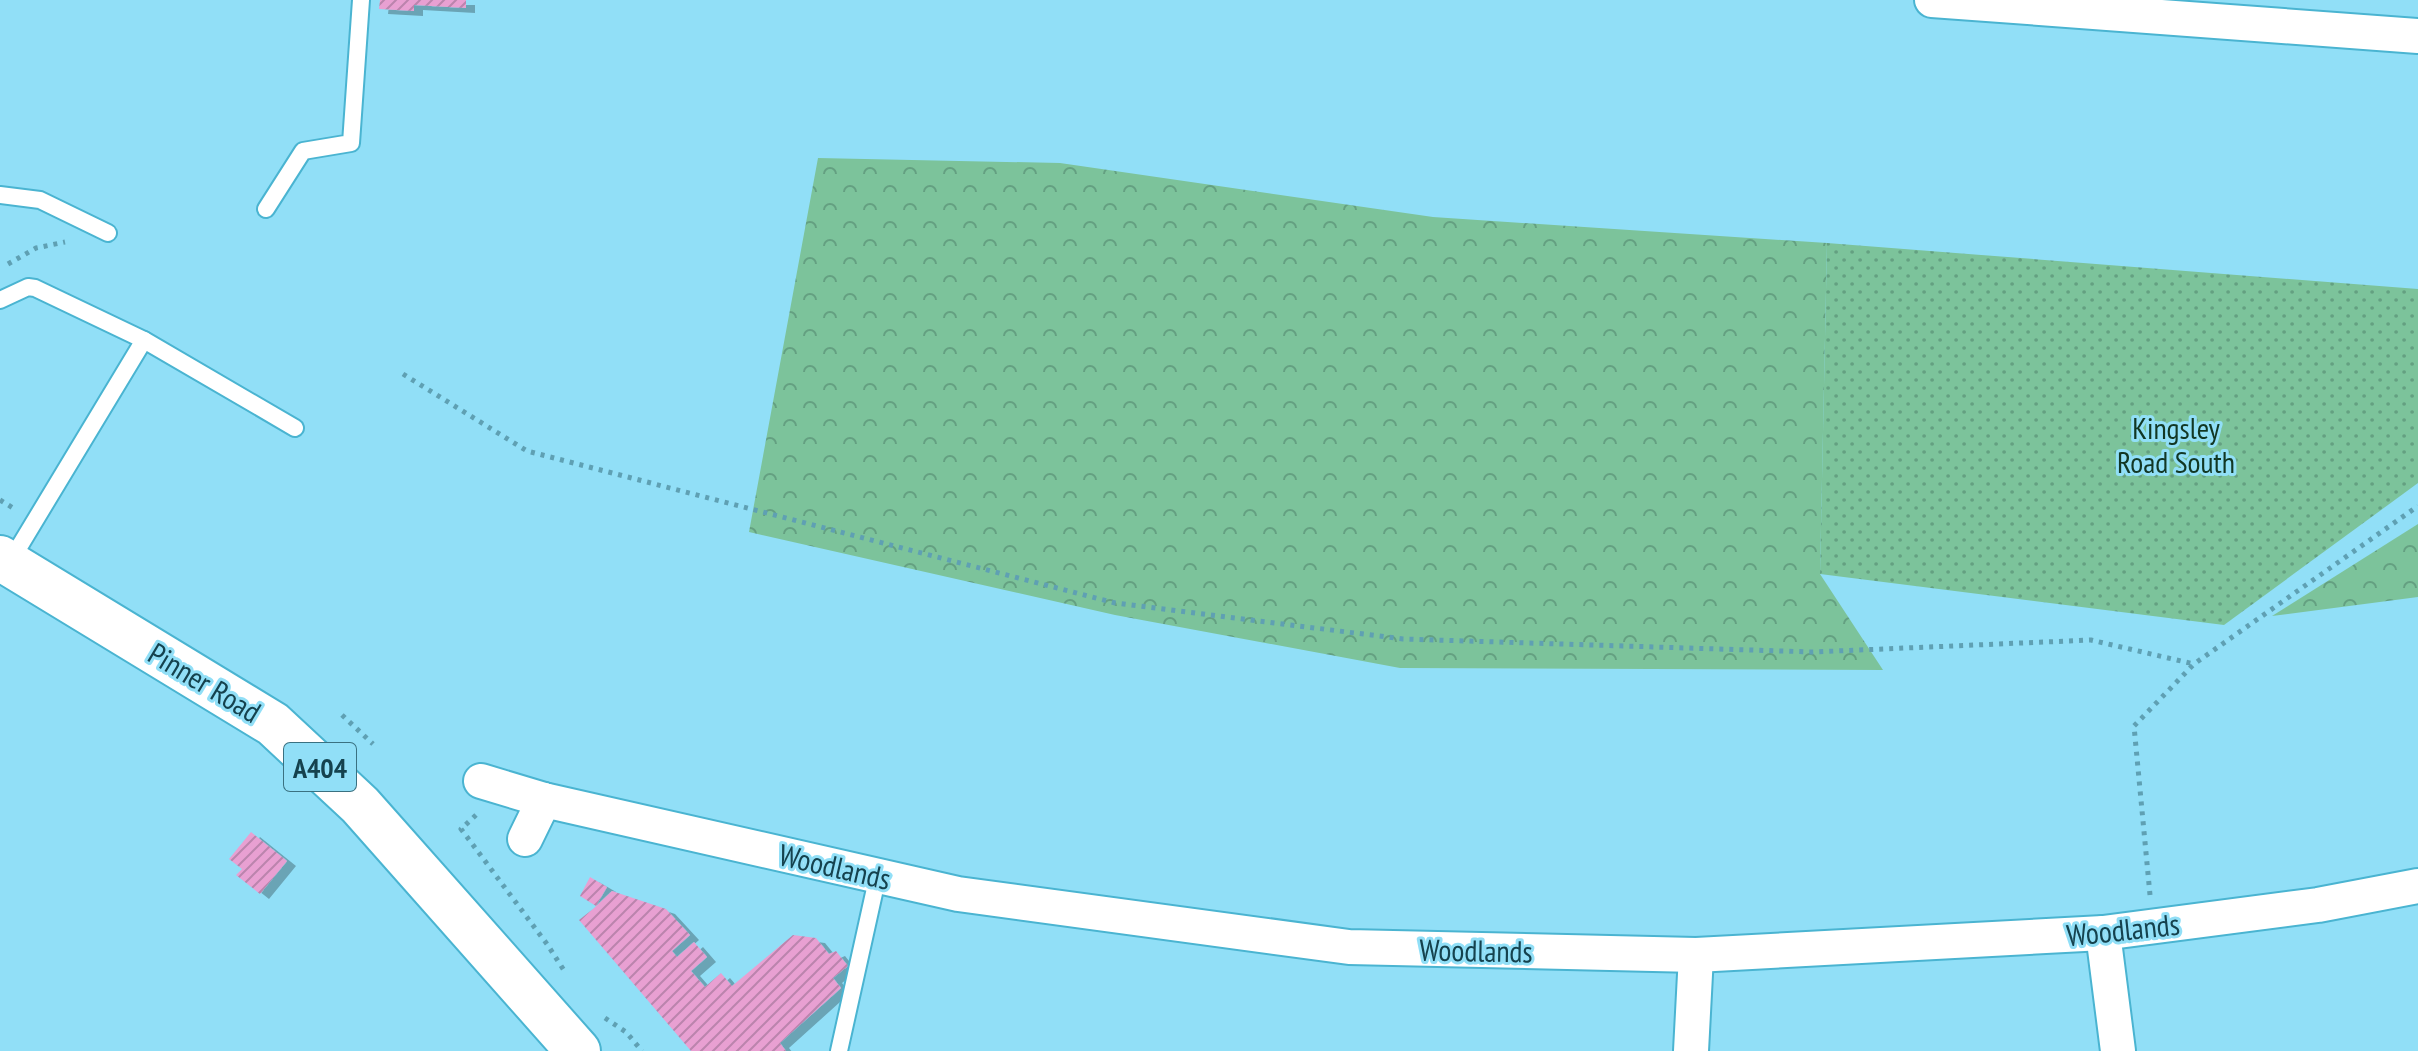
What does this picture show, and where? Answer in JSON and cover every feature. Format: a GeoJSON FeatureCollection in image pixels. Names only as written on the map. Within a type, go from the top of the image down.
{"type":"FeatureCollection","features":[{"type":"Feature","properties":{"kind":"main road","name":"Pinner Road"},"geometry":{"type":"LineString","coordinates":[[5,560],[273,724],[360,805],[589,1033]]}},
{"type":"Feature","properties":{"kind":"street"},"geometry":{"type":"LineString","coordinates":[[1932,0],[2418,36]]}},
{"type":"Feature","properties":{"kind":"street","name":"Woodlands"},"geometry":{"type":"LineString","coordinates":[[481,781],[544,800],[958,894],[1349,947],[1696,955],[2103,933],[2318,905],[2418,886]]}},
{"type":"Feature","properties":{"kind":"street"},"geometry":{"type":"LineString","coordinates":[[525,839],[544,800]]}},
{"type":"Feature","properties":{"kind":"street"},"geometry":{"type":"LineString","coordinates":[[2103,933],[2118,1051]]}},
{"type":"Feature","properties":{"kind":"street"},"geometry":{"type":"LineString","coordinates":[[1691,1051],[1696,955]]}},
{"type":"Feature","properties":{"kind":"lane"},"geometry":{"type":"LineString","coordinates":[[266,209],[303,151],[351,143],[361,0]]}},
{"type":"Feature","properties":{"kind":"lane"},"geometry":{"type":"LineString","coordinates":[[0,195],[40,200],[108,233]]}},
{"type":"Feature","properties":{"kind":"lane"},"geometry":{"type":"LineString","coordinates":[[0,300],[28,287],[35,288],[144,340],[295,428]]}},
{"type":"Feature","properties":{"kind":"lane"},"geometry":{"type":"LineString","coordinates":[[5,560],[144,340]]}},
{"type":"Feature","properties":{"kind":"lane"},"geometry":{"type":"LineString","coordinates":[[839,1051],[878,875]]}},
{"type":"Feature","properties":{"kind":"path"},"geometry":{"type":"LineString","coordinates":[[0,269],[36,248],[108,233]]}},
{"type":"Feature","properties":{"kind":"path"},"geometry":{"type":"LineString","coordinates":[[403,374],[527,451],[1115,603],[1403,639],[1813,652],[2091,640],[2194,664]]}},
{"type":"Feature","properties":{"kind":"path"},"geometry":{"type":"LineString","coordinates":[[2153,928],[2134,726],[2194,664],[2418,506]]}},
{"type":"Feature","properties":{"kind":"path"},"geometry":{"type":"LineString","coordinates":[[342,715],[373,744]]}},
{"type":"Feature","properties":{"kind":"path"},"geometry":{"type":"LineString","coordinates":[[474,817],[461,829],[572,982]]}},
{"type":"Feature","properties":{"kind":"path"},"geometry":{"type":"LineString","coordinates":[[589,1033],[626,1032],[642,1051]]}},
{"type":"Feature","properties":{"kind":"green space"},"geometry":{"type":"Polygon","coordinates":[[[818,158],[1060,163],[1433,217],[1827,243],[1820,574],[1883,670],[1400,668],[1115,615],[749,532],[818,158]]]}},
{"type":"Feature","properties":{"kind":"green space","name":"Kingsley Road South"},"geometry":{"type":"Polygon","coordinates":[[[1827,243],[2418,289],[2418,483],[2224,625],[1820,574],[1827,243]]]}},
{"type":"Feature","properties":{"kind":"green space"},"geometry":{"type":"Polygon","coordinates":[[[2418,524],[2418,597],[2272,616],[2418,524]]]}},
{"type":"Feature","properties":{"kind":"building"},"geometry":{"type":"Polygon","coordinates":[[[380,0],[466,0],[466,8],[414,5],[414,11],[379,9],[380,0]]]}},
{"type":"Feature","properties":{"kind":"building"},"geometry":{"type":"Polygon","coordinates":[[[251,832],[287,861],[260,894],[236,875],[242,869],[229,859],[251,832]]]}},
{"type":"Feature","properties":{"kind":"building"},"geometry":{"type":"Polygon","coordinates":[[[590,877],[607,887],[596,906],[580,896],[590,877]]]}},
{"type":"Feature","properties":{"kind":"building"},"geometry":{"type":"Polygon","coordinates":[[[612,891],[666,909],[690,935],[672,951],[677,957],[694,942],[707,957],[691,971],[705,987],[721,973],[732,986],[793,935],[816,938],[829,954],[836,951],[848,966],[833,978],[841,988],[780,1043],[786,1051],[691,1051],[579,920],[612,891]]]}}]}
